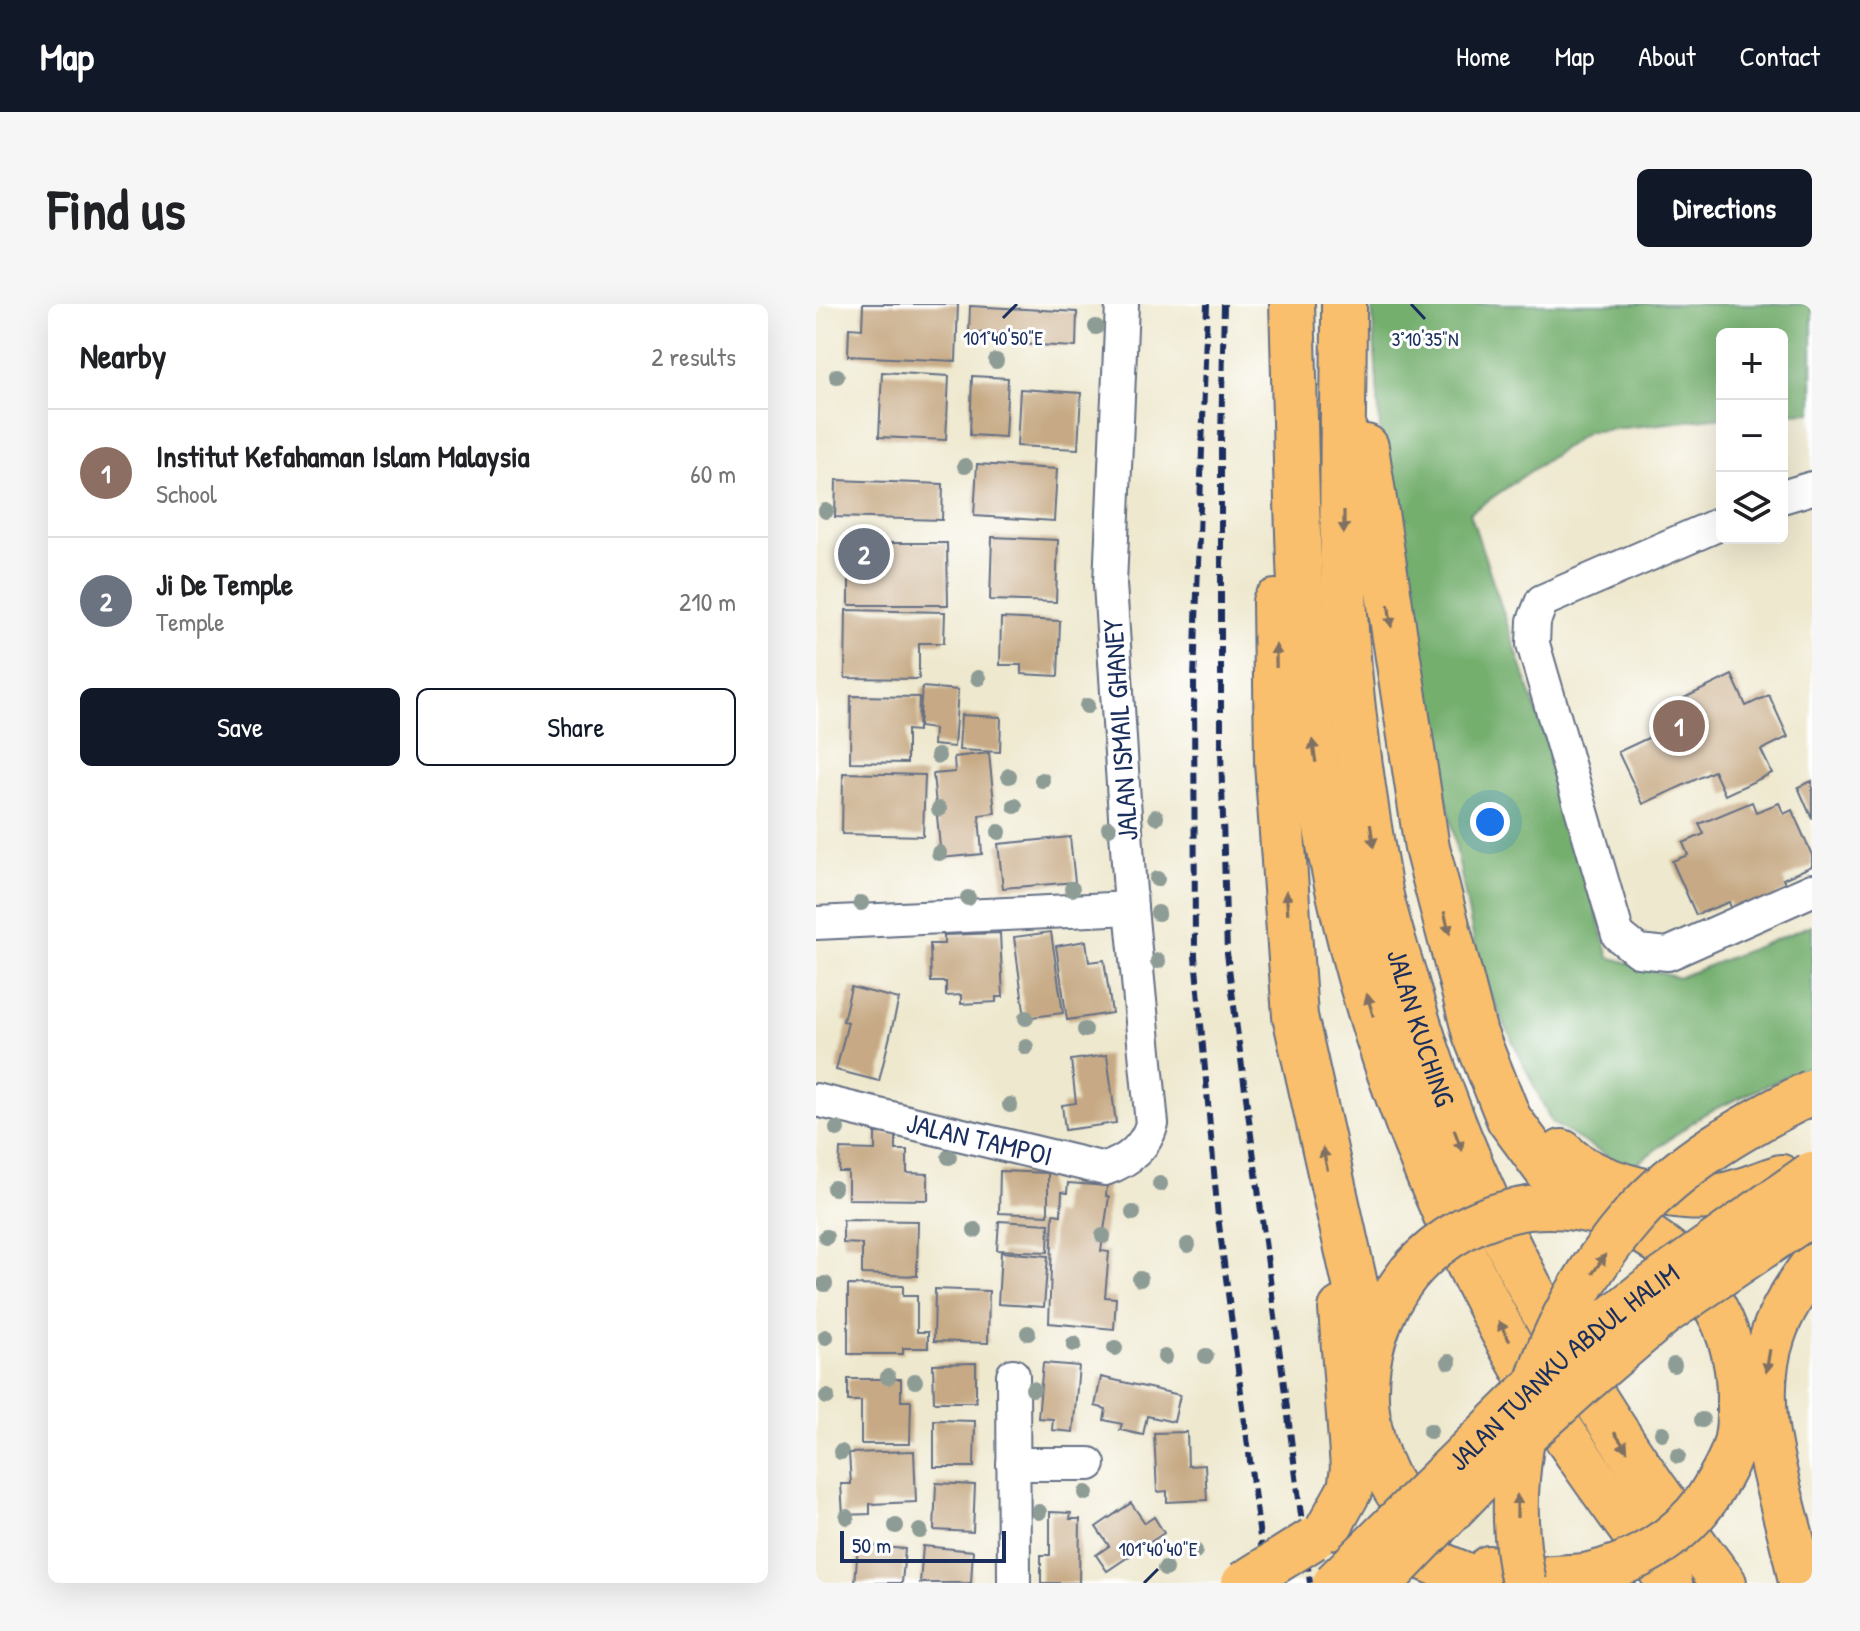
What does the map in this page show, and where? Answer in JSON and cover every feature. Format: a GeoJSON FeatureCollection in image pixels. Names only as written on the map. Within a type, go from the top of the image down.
{"type":"FeatureCollection","features":[{"type":"Feature","properties":{"kind":"highway"},"geometry":{"type":"LineString","coordinates":[[1291,304],[1273,474],[1277,762],[1295,1016],[1370,1351]]}},
{"type":"Feature","properties":{"kind":"highway","name":"JALAN KUCHING"},"geometry":{"type":"LineString","coordinates":[[1291,304],[1301,583],[1313,742],[1340,898],[1392,1080],[1442,1211],[1531,1381],[1585,1465],[1670,1583]]}},
{"type":"Feature","properties":{"kind":"highway"},"geometry":{"type":"LineString","coordinates":[[1345,304],[1427,848],[1475,1034],[1509,1119],[1551,1176],[1634,1228]]}},
{"type":"Feature","properties":{"kind":"highway","name":"JALAN KUCHING"},"geometry":{"type":"LineString","coordinates":[[1345,304],[1344,594],[1357,721],[1380,889],[1422,1040],[1465,1159],[1573,1367],[1634,1461],[1724,1583]]}},
{"type":"Feature","properties":{"kind":"highway"},"geometry":{"type":"LineString","coordinates":[[1475,1034],[1530,1115],[1567,1158],[1608,1179],[1656,1193],[1721,1196],[1802,1167]]}},
{"type":"Feature","properties":{"kind":"highway"},"geometry":{"type":"LineString","coordinates":[[1489,1572],[1517,1552],[1517,1457],[1539,1374],[1567,1312],[1634,1215],[1688,1166],[1757,1119],[1812,1092]]}},
{"type":"Feature","properties":{"kind":"highway"},"geometry":{"type":"LineString","coordinates":[[1328,1552],[1350,1489],[1353,1468],[1341,1322],[1342,1235]]}},
{"type":"Feature","properties":{"kind":"highway"},"geometry":{"type":"LineString","coordinates":[[1799,1583],[1769,1449],[1764,1391],[1772,1337],[1792,1294],[1812,1266]]}},
{"type":"Feature","properties":{"kind":"highway"},"geometry":{"type":"LineString","coordinates":[[1735,1441],[1799,1583]]}},
{"type":"Feature","properties":{"kind":"main road","name":"JALAN TUANKU ABDUL HALIM"},"geometry":{"type":"LineString","coordinates":[[1634,1228],[1715,1222],[1802,1167]]}},
{"type":"Feature","properties":{"kind":"main road","name":"JALAN TUANKU ABDUL HALIM"},"geometry":{"type":"LineString","coordinates":[[1328,1552],[1566,1354],[1802,1167]]}},
{"type":"Feature","properties":{"kind":"main road"},"geometry":{"type":"LineString","coordinates":[[1802,1167],[1757,1200],[1749,1213],[1752,1233],[1761,1244],[1784,1252],[1812,1247]]}},
{"type":"Feature","properties":{"kind":"main road"},"geometry":{"type":"LineString","coordinates":[[1243,1583],[1328,1552],[1360,1554],[1489,1572],[1548,1578],[1585,1575],[1620,1566],[1653,1549],[1676,1532],[1706,1500],[1724,1471],[1735,1441],[1738,1391],[1734,1348],[1709,1293],[1677,1257],[1634,1228],[1573,1208],[1529,1208],[1493,1216],[1459,1231],[1409,1273],[1382,1317],[1370,1351],[1366,1399],[1374,1445],[1387,1477],[1406,1506],[1429,1532],[1489,1572]]}},
{"type":"Feature","properties":{"kind":"main road","name":"JALAN TUANKU ABDUL HALIM"},"geometry":{"type":"LineString","coordinates":[[1382,1583],[1514,1446],[1664,1314],[1812,1214]]}},
{"type":"Feature","properties":{"kind":"main road"},"geometry":{"type":"LineString","coordinates":[[1734,1348],[1779,1284],[1812,1255]]}},
{"type":"Feature","properties":{"kind":"main road"},"geometry":{"type":"LineString","coordinates":[[1293,1583],[1328,1552],[1352,1504],[1374,1445]]}},
{"type":"Feature","properties":{"kind":"street","name":"JALAN ISMAIL GHANEY"},"geometry":{"type":"LineString","coordinates":[[1122,304],[1110,584],[1131,908],[1152,1124],[1148,1139],[1137,1150]]}},
{"type":"Feature","properties":{"kind":"street"},"geometry":{"type":"LineString","coordinates":[[1788,495],[1812,488]]}},
{"type":"Feature","properties":{"kind":"street"},"geometry":{"type":"LineString","coordinates":[[1716,526],[1542,601],[1534,621],[1533,644],[1618,935],[1638,951],[1668,954],[1812,890]]}},
{"type":"Feature","properties":{"kind":"street"},"geometry":{"type":"LineString","coordinates":[[816,923],[1131,908]]}},
{"type":"Feature","properties":{"kind":"street","name":"JALAN TAMPOI"},"geometry":{"type":"LineString","coordinates":[[816,1100],[1105,1169],[1123,1163],[1137,1150]]}},
{"type":"Feature","properties":{"kind":"street"},"geometry":{"type":"LineString","coordinates":[[1013,1375],[1014,1583]]}},
{"type":"Feature","properties":{"kind":"street"},"geometry":{"type":"LineString","coordinates":[[1013,1464],[1089,1464]]}},
{"type":"Feature","properties":{"kind":"green space"},"geometry":{"type":"Polygon","coordinates":[[[1372,304],[1812,304],[1812,412],[1788,413],[1788,328],[1716,328],[1716,418],[1587,432],[1470,513],[1551,755],[1609,957],[1678,978],[1812,925],[1812,1065],[1704,1114],[1629,1169],[1552,1123],[1480,973],[1382,460],[1372,304]]]}},
{"type":"Feature","properties":{"kind":"building"},"geometry":{"type":"Polygon","coordinates":[[[863,304],[958,304],[956,361],[848,356],[849,328],[862,329],[863,304]]]}},
{"type":"Feature","properties":{"kind":"building"},"geometry":{"type":"Polygon","coordinates":[[[970,306],[1077,312],[1076,347],[999,343],[999,334],[969,332],[970,306]]]}},
{"type":"Feature","properties":{"kind":"building"},"geometry":{"type":"Polygon","coordinates":[[[882,372],[949,376],[946,440],[879,437],[882,372]]]}},
{"type":"Feature","properties":{"kind":"building"},"geometry":{"type":"Polygon","coordinates":[[[972,376],[1008,378],[1005,437],[970,435],[972,376]]]}},
{"type":"Feature","properties":{"kind":"building"},"geometry":{"type":"Polygon","coordinates":[[[1020,389],[1081,393],[1078,449],[1017,446],[1020,389]]]}},
{"type":"Feature","properties":{"kind":"building"},"geometry":{"type":"Polygon","coordinates":[[[977,464],[1057,469],[1054,521],[974,516],[977,464]]]}},
{"type":"Feature","properties":{"kind":"building"},"geometry":{"type":"Polygon","coordinates":[[[836,480],[943,484],[942,520],[835,517],[836,480]]]}},
{"type":"Feature","properties":{"kind":"building"},"geometry":{"type":"Polygon","coordinates":[[[992,537],[1058,540],[1056,602],[990,600],[992,537]]]}},
{"type":"Feature","properties":{"kind":"building"},"geometry":{"type":"Polygon","coordinates":[[[849,543],[947,543],[948,605],[849,605],[849,543]]]}},
{"type":"Feature","properties":{"kind":"building"},"geometry":{"type":"Polygon","coordinates":[[[846,610],[945,612],[944,643],[919,643],[919,679],[845,678],[846,610]]]}},
{"type":"Feature","properties":{"kind":"building"},"geometry":{"type":"Polygon","coordinates":[[[1001,618],[1060,621],[1058,676],[1021,674],[1021,665],[1000,665],[1001,618]]]}},
{"type":"Feature","properties":{"kind":"building"},"geometry":{"type":"Polygon","coordinates":[[[1732,675],[1746,706],[1769,695],[1788,737],[1761,750],[1772,773],[1725,795],[1714,771],[1643,804],[1618,752],[1693,717],[1684,698],[1732,675]]]}},
{"type":"Feature","properties":{"kind":"building"},"geometry":{"type":"Polygon","coordinates":[[[922,687],[958,690],[954,747],[933,745],[934,729],[919,727],[922,687]]]}},
{"type":"Feature","properties":{"kind":"building"},"geometry":{"type":"Polygon","coordinates":[[[851,696],[919,697],[918,731],[907,730],[907,763],[850,762],[851,696]]]}},
{"type":"Feature","properties":{"kind":"building"},"geometry":{"type":"Polygon","coordinates":[[[961,715],[1001,717],[1000,752],[959,750],[961,715]]]}},
{"type":"Feature","properties":{"kind":"building"},"geometry":{"type":"Polygon","coordinates":[[[989,753],[995,813],[979,815],[982,854],[941,858],[933,774],[955,772],[954,757],[989,753]]]}},
{"type":"Feature","properties":{"kind":"building"},"geometry":{"type":"Polygon","coordinates":[[[843,773],[925,775],[923,836],[842,834],[843,773]]]}},
{"type":"Feature","properties":{"kind":"building"},"geometry":{"type":"Polygon","coordinates":[[[1812,781],[1812,819],[1798,787],[1812,781]]]}},
{"type":"Feature","properties":{"kind":"building"},"geometry":{"type":"Polygon","coordinates":[[[1752,802],[1756,812],[1779,803],[1784,814],[1792,810],[1812,855],[1812,866],[1783,879],[1788,890],[1776,895],[1787,919],[1755,933],[1733,913],[1729,902],[1696,915],[1672,861],[1688,855],[1683,843],[1704,834],[1699,824],[1752,802]]]}},
{"type":"Feature","properties":{"kind":"building"},"geometry":{"type":"Polygon","coordinates":[[[1070,837],[1075,882],[1003,888],[998,844],[1070,837]]]}},
{"type":"Feature","properties":{"kind":"building"},"geometry":{"type":"Polygon","coordinates":[[[1051,932],[1063,1013],[1025,1018],[1014,937],[1051,932]]]}},
{"type":"Feature","properties":{"kind":"building"},"geometry":{"type":"Polygon","coordinates":[[[1000,933],[1003,997],[996,997],[996,1002],[961,1004],[961,995],[946,996],[946,982],[931,982],[930,944],[944,944],[944,935],[1000,933]]]}},
{"type":"Feature","properties":{"kind":"building"},"geometry":{"type":"Polygon","coordinates":[[[1086,941],[1089,962],[1104,960],[1112,1013],[1067,1020],[1056,946],[1086,941]]]}},
{"type":"Feature","properties":{"kind":"building"},"geometry":{"type":"Polygon","coordinates":[[[851,987],[899,999],[879,1081],[836,1070],[848,1022],[843,1021],[851,987]]]}},
{"type":"Feature","properties":{"kind":"building"},"geometry":{"type":"Polygon","coordinates":[[[1107,1055],[1116,1123],[1065,1130],[1062,1105],[1076,1103],[1071,1060],[1107,1055]]]}},
{"type":"Feature","properties":{"kind":"building"},"geometry":{"type":"Polygon","coordinates":[[[875,1133],[896,1134],[896,1150],[907,1150],[907,1173],[928,1174],[928,1200],[848,1199],[848,1172],[839,1172],[840,1149],[875,1150],[875,1133]]]}},
{"type":"Feature","properties":{"kind":"building"},"geometry":{"type":"Polygon","coordinates":[[[1000,1171],[1048,1173],[1048,1215],[999,1213],[1000,1171]]]}},
{"type":"Feature","properties":{"kind":"building"},"geometry":{"type":"Polygon","coordinates":[[[1068,1183],[1107,1186],[1106,1196],[1109,1197],[1101,1251],[1109,1252],[1105,1297],[1116,1298],[1114,1329],[1049,1323],[1053,1214],[1061,1215],[1062,1192],[1067,1193],[1068,1183]]]}},
{"type":"Feature","properties":{"kind":"building"},"geometry":{"type":"Polygon","coordinates":[[[843,1220],[918,1221],[917,1276],[862,1274],[862,1244],[843,1243],[843,1220]]]}},
{"type":"Feature","properties":{"kind":"building"},"geometry":{"type":"Polygon","coordinates":[[[999,1221],[1049,1224],[1048,1252],[997,1250],[999,1221]]]}},
{"type":"Feature","properties":{"kind":"building"},"geometry":{"type":"Polygon","coordinates":[[[1001,1252],[1048,1256],[1044,1307],[998,1304],[1001,1252]]]}},
{"type":"Feature","properties":{"kind":"building"},"geometry":{"type":"Polygon","coordinates":[[[848,1285],[903,1286],[903,1296],[917,1296],[917,1332],[928,1332],[928,1348],[903,1348],[903,1354],[848,1354],[848,1285]]]}},
{"type":"Feature","properties":{"kind":"building"},"geometry":{"type":"Polygon","coordinates":[[[935,1289],[989,1291],[988,1343],[934,1341],[935,1289]]]}},
{"type":"Feature","properties":{"kind":"building"},"geometry":{"type":"Polygon","coordinates":[[[976,1363],[976,1402],[934,1402],[933,1364],[976,1363]]]}},
{"type":"Feature","properties":{"kind":"building"},"geometry":{"type":"Polygon","coordinates":[[[1043,1363],[1079,1366],[1073,1432],[1052,1430],[1053,1419],[1038,1418],[1043,1363]]]}},
{"type":"Feature","properties":{"kind":"building"},"geometry":{"type":"Polygon","coordinates":[[[1101,1377],[1180,1395],[1174,1422],[1147,1416],[1143,1435],[1120,1430],[1122,1424],[1104,1420],[1106,1409],[1095,1406],[1101,1377]]]}},
{"type":"Feature","properties":{"kind":"building"},"geometry":{"type":"Polygon","coordinates":[[[848,1379],[901,1379],[901,1401],[911,1401],[910,1444],[861,1444],[861,1401],[848,1401],[848,1379]]]}},
{"type":"Feature","properties":{"kind":"building"},"geometry":{"type":"Polygon","coordinates":[[[934,1420],[975,1421],[974,1467],[934,1467],[934,1420]]]}},
{"type":"Feature","properties":{"kind":"building"},"geometry":{"type":"Polygon","coordinates":[[[1187,1432],[1188,1466],[1205,1465],[1207,1500],[1167,1502],[1167,1491],[1157,1492],[1154,1433],[1187,1432]]]}},
{"type":"Feature","properties":{"kind":"building"},"geometry":{"type":"Polygon","coordinates":[[[914,1451],[916,1502],[870,1504],[870,1514],[843,1515],[841,1484],[851,1484],[849,1453],[914,1451]]]}},
{"type":"Feature","properties":{"kind":"building"},"geometry":{"type":"Polygon","coordinates":[[[936,1483],[975,1485],[973,1532],[934,1530],[936,1483]]]}},
{"type":"Feature","properties":{"kind":"building"},"geometry":{"type":"Polygon","coordinates":[[[1131,1503],[1145,1523],[1154,1517],[1164,1533],[1107,1571],[1096,1555],[1109,1546],[1096,1527],[1131,1503]]]}},
{"type":"Feature","properties":{"kind":"building"},"geometry":{"type":"Polygon","coordinates":[[[1050,1512],[1071,1513],[1070,1519],[1080,1519],[1079,1583],[1041,1583],[1041,1555],[1050,1555],[1050,1512]]]}},
{"type":"Feature","properties":{"kind":"building"},"geometry":{"type":"Polygon","coordinates":[[[858,1545],[905,1549],[902,1583],[855,1583],[858,1545]]]}},
{"type":"Feature","properties":{"kind":"building"},"geometry":{"type":"Polygon","coordinates":[[[923,1546],[973,1551],[971,1583],[920,1583],[923,1546]]]}},
{"type":"Feature","properties":{"kind":"railway"},"geometry":{"type":"LineString","coordinates":[[1207,304],[1194,680],[1195,956],[1218,1217],[1266,1583]]}},
{"type":"Feature","properties":{"kind":"railway"},"geometry":{"type":"LineString","coordinates":[[1224,304],[1221,752],[1227,953],[1310,1583]]}},
{"type":"Feature","properties":{"kind":"place","name":"Ji De Temple"},"geometry":{"type":"Point","coordinates":[864,554]}},
{"type":"Feature","properties":{"kind":"place","name":"Institut Kefahaman Islam Malaysia"},"geometry":{"type":"Point","coordinates":[1679,726]}}]}
